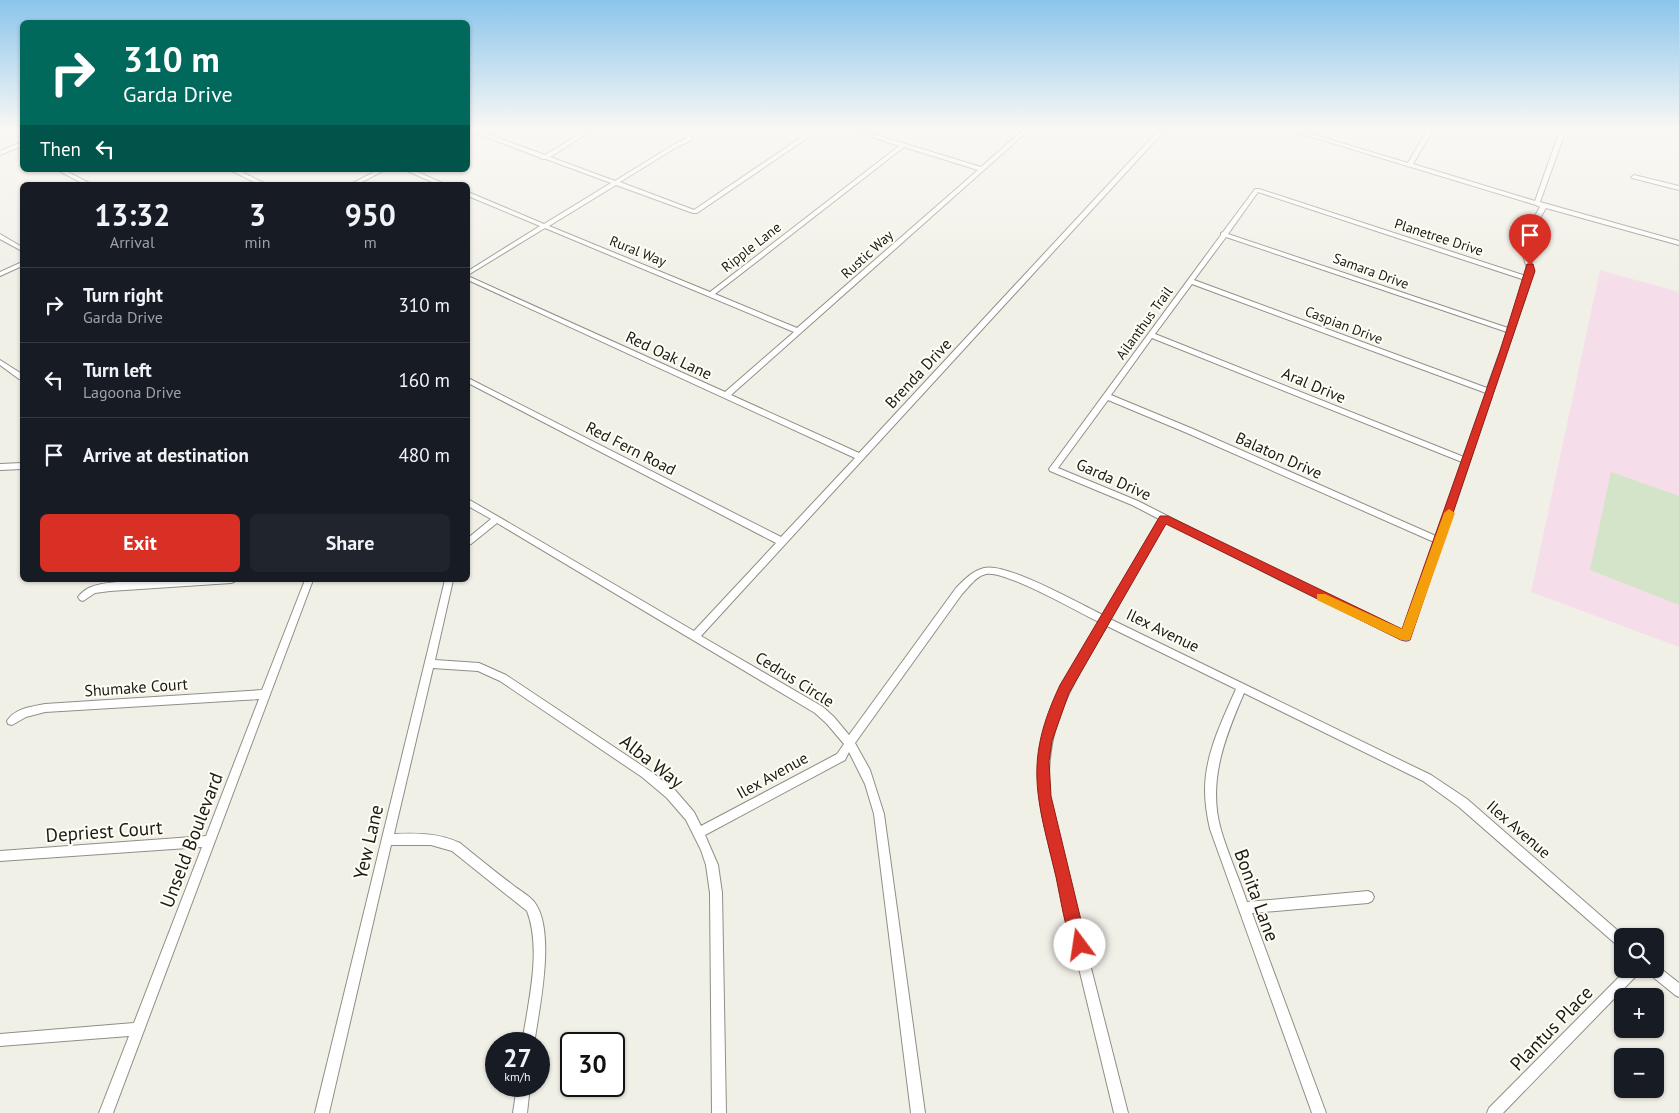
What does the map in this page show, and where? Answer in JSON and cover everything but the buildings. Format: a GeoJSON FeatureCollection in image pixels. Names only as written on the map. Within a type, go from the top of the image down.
{"type":"FeatureCollection","features":[{"type":"Feature","properties":{"kind":"street"},"geometry":{"type":"LineString","coordinates":[[611,182],[695,212],[739,182]]}},
{"type":"Feature","properties":{"kind":"street","name":"Ripple Lane"},"geometry":{"type":"LineString","coordinates":[[710,294],[855,182]]}},
{"type":"Feature","properties":{"kind":"street","name":"Rustic Way"},"geometry":{"type":"LineString","coordinates":[[726,396],[967,182]]}},
{"type":"Feature","properties":{"kind":"street","name":"Brenda Drive"},"geometry":{"type":"LineString","coordinates":[[695,636],[1114,182]]}},
{"type":"Feature","properties":{"kind":"street"},"geometry":{"type":"LineString","coordinates":[[1467,182],[1679,243]]}},
{"type":"Feature","properties":{"kind":"street"},"geometry":{"type":"LineString","coordinates":[[1537,203],[1545,182]]}},
{"type":"Feature","properties":{"kind":"street"},"geometry":{"type":"LineString","coordinates":[[1654,182],[1679,188]]}},
{"type":"Feature","properties":{"kind":"street"},"geometry":{"type":"LineString","coordinates":[[470,273],[614,183]]}},
{"type":"Feature","properties":{"kind":"street","name":"Ailanthus Trail"},"geometry":{"type":"LineString","coordinates":[[1053,469],[1257,190]]}},
{"type":"Feature","properties":{"kind":"street","name":"Planetree Drive"},"geometry":{"type":"LineString","coordinates":[[1257,190],[1528,279]]}},
{"type":"Feature","properties":{"kind":"street","name":"Rural Way"},"geometry":{"type":"LineString","coordinates":[[470,195],[798,331]]}},
{"type":"Feature","properties":{"kind":"street"},"geometry":{"type":"LineString","coordinates":[[1439,541],[1528,279],[1530,265],[1522,243],[1543,208],[1537,203]]}},
{"type":"Feature","properties":{"kind":"street","name":"Samara Drive"},"geometry":{"type":"LineString","coordinates":[[1224,234],[1510,331]]}},
{"type":"Feature","properties":{"kind":"street"},"geometry":{"type":"LineString","coordinates":[[0,236],[20,248]]}},
{"type":"Feature","properties":{"kind":"street"},"geometry":{"type":"LineString","coordinates":[[0,274],[20,265]]}},
{"type":"Feature","properties":{"kind":"street","name":"Red Oak Lane"},"geometry":{"type":"LineString","coordinates":[[470,279],[860,457]]}},
{"type":"Feature","properties":{"kind":"street","name":"Caspian Drive"},"geometry":{"type":"LineString","coordinates":[[1190,282],[1490,392]]}},
{"type":"Feature","properties":{"kind":"street","name":"Aral Drive"},"geometry":{"type":"LineString","coordinates":[[1151,335],[1466,461]]}},
{"type":"Feature","properties":{"kind":"street"},"geometry":{"type":"LineString","coordinates":[[0,362],[20,376]]}},
{"type":"Feature","properties":{"kind":"street","name":"Red Fern Road"},"geometry":{"type":"LineString","coordinates":[[470,381],[782,542]]}},
{"type":"Feature","properties":{"kind":"street","name":"Balaton Drive"},"geometry":{"type":"LineString","coordinates":[[1106,396],[1160,418],[1370,514],[1439,541]]}},
{"type":"Feature","properties":{"kind":"street"},"geometry":{"type":"LineString","coordinates":[[0,467],[20,466]]}},
{"type":"Feature","properties":{"kind":"street","name":"Garda Drive"},"geometry":{"type":"LineString","coordinates":[[1053,469],[1109,491],[1406,637],[1439,541]]}},
{"type":"Feature","properties":{"kind":"street","name":"Cedrus Circle"},"geometry":{"type":"LineString","coordinates":[[470,503],[819,710],[837,724],[850,743],[872,785],[879,814],[918,1113]]}},
{"type":"Feature","properties":{"kind":"street"},"geometry":{"type":"LineString","coordinates":[[1121,1113],[1047,814],[1042,761],[1045,741],[1055,710],[1164,518]]}},
{"type":"Feature","properties":{"kind":"street"},"geometry":{"type":"LineString","coordinates":[[470,540],[497,519]]}},
{"type":"Feature","properties":{"kind":"street","name":"Ilex Avenue"},"geometry":{"type":"LineString","coordinates":[[698,833],[841,757],[959,591],[977,573],[989,570],[1008,574],[1409,767],[1446,789],[1614,935]]}},
{"type":"Feature","properties":{"kind":"street"},"geometry":{"type":"LineString","coordinates":[[83,597],[94,590],[110,587],[196,582]]}},
{"type":"Feature","properties":{"kind":"street","name":"Unseld Boulevard"},"geometry":{"type":"LineString","coordinates":[[106,1113],[308,582]]}},
{"type":"Feature","properties":{"kind":"street","name":"Yew Lane"},"geometry":{"type":"LineString","coordinates":[[322,1113],[449,582]]}},
{"type":"Feature","properties":{"kind":"street","name":"Alba Way"},"geometry":{"type":"LineString","coordinates":[[429,664],[479,667],[503,678],[652,779],[670,794],[690,816],[712,865],[716,892],[719,1113]]}},
{"type":"Feature","properties":{"kind":"street","name":"Bonita Lane"},"geometry":{"type":"LineString","coordinates":[[1242,687],[1220,736],[1209,782],[1215,830],[1319,1113]]}},
{"type":"Feature","properties":{"kind":"street","name":"Shumake Court"},"geometry":{"type":"LineString","coordinates":[[12,721],[23,713],[45,708],[266,694]]}},
{"type":"Feature","properties":{"kind":"street"},"geometry":{"type":"LineString","coordinates":[[387,840],[432,839],[446,842],[456,847],[530,907],[536,915],[540,936],[529,1032]]}},
{"type":"Feature","properties":{"kind":"street","name":"Depriest Court"},"geometry":{"type":"LineString","coordinates":[[0,856],[210,841]]}},
{"type":"Feature","properties":{"kind":"street"},"geometry":{"type":"LineString","coordinates":[[1244,908],[1368,897]]}},
{"type":"Feature","properties":{"kind":"street","name":"Plantus Place"},"geometry":{"type":"LineString","coordinates":[[1494,1113],[1625,978]]}},
{"type":"Feature","properties":{"kind":"street"},"geometry":{"type":"LineString","coordinates":[[1663,978],[1679,991]]}},
{"type":"Feature","properties":{"kind":"street"},"geometry":{"type":"LineString","coordinates":[[0,1040],[138,1029]]}},
{"type":"Feature","properties":{"kind":"street"},"geometry":{"type":"LineString","coordinates":[[520,1113],[522,1097]]}},
{"type":"Feature","properties":{"kind":"shaded area"},"geometry":{"type":"Polygon","coordinates":[[[1600,270],[1679,292],[1679,647],[1531,592],[1600,270]]]}},
{"type":"Feature","properties":{"kind":"green space"},"geometry":{"type":"Polygon","coordinates":[[[1611,472],[1679,496],[1679,605],[1590,570],[1611,472]]]}},
{"type":"Feature","properties":{"kind":"slow traffic"},"geometry":{"type":"LineString","coordinates":[[1321,597],[1406,637],[1449,513]]}},
{"type":"Feature","properties":{"kind":"route"},"geometry":{"type":"LineString","coordinates":[[1080,945],[1047,814],[1042,761],[1045,741],[1055,710],[1065,689],[1164,518],[1282,578],[1406,637],[1521,301],[1531,271],[1530,265]]}}]}
